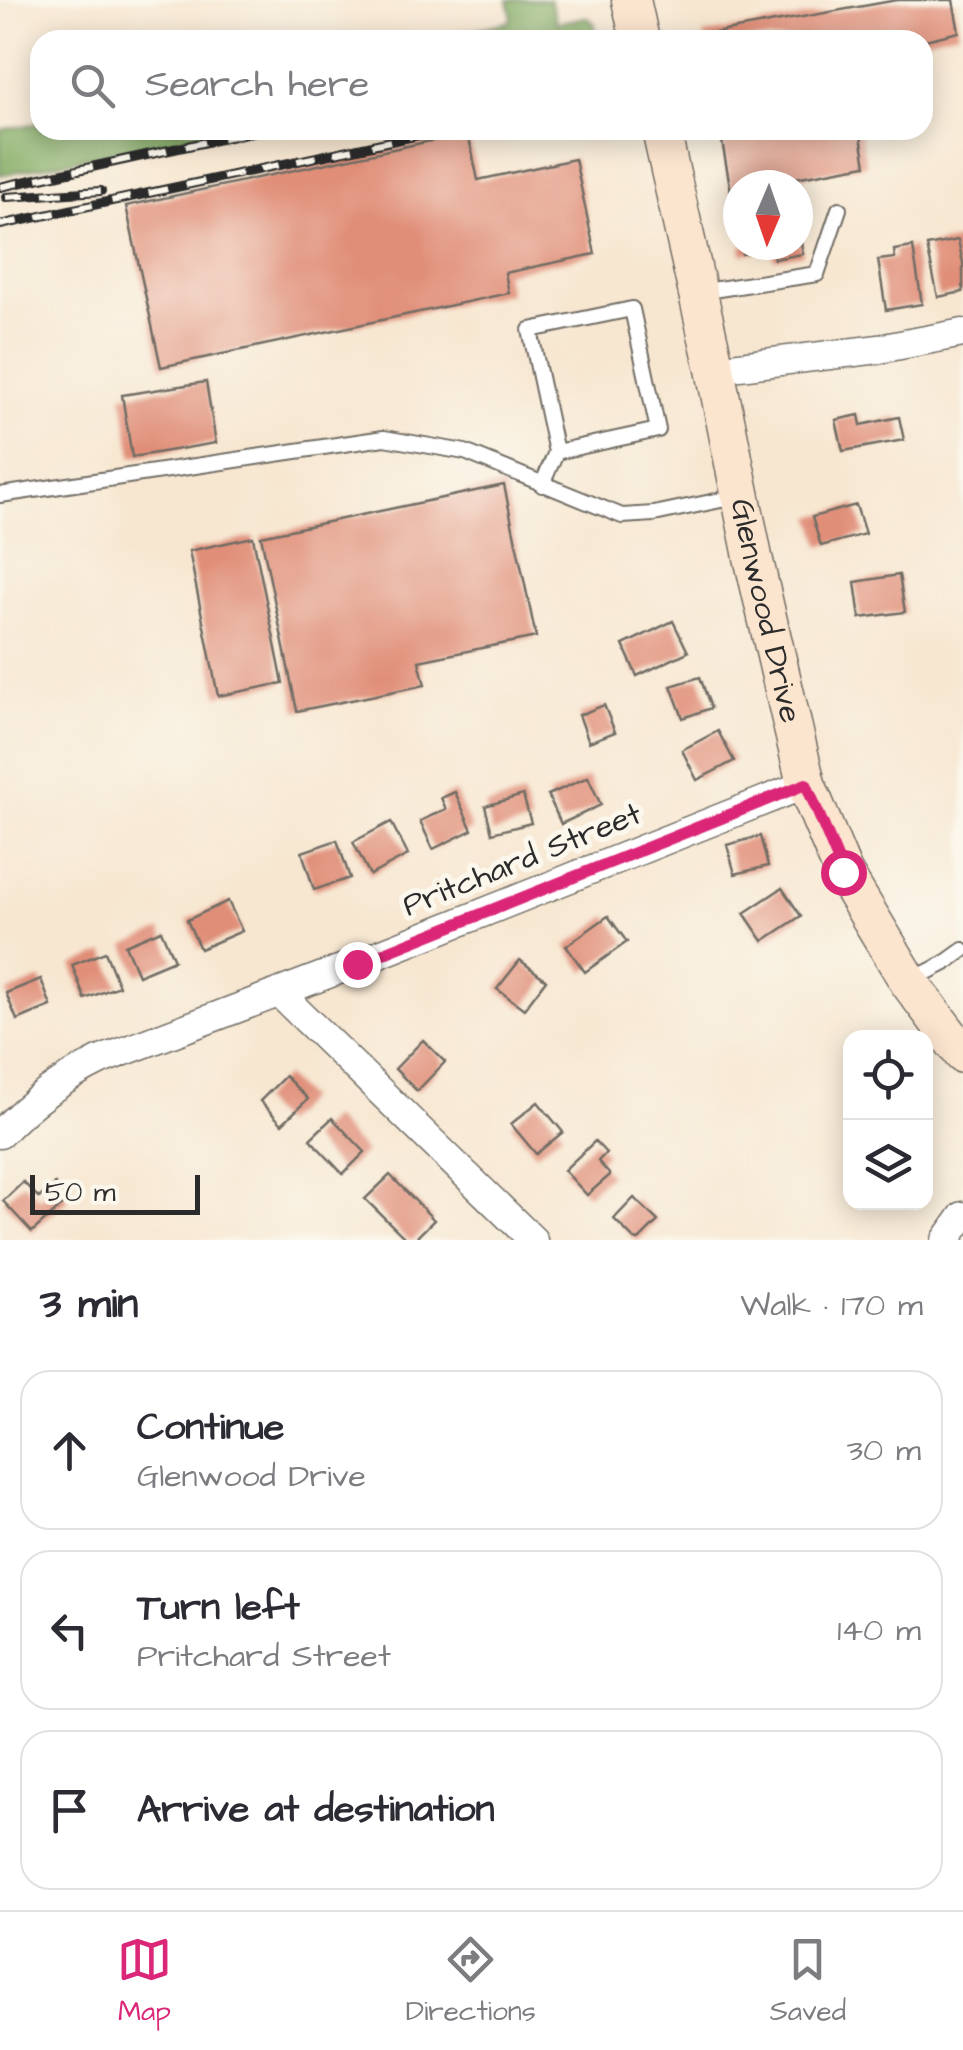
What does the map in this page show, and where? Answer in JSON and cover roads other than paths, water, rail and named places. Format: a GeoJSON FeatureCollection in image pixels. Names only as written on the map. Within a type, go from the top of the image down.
{"type":"FeatureCollection","features":[{"type":"Feature","properties":{"kind":"street"},"geometry":{"type":"LineString","coordinates":[[631,0],[638,30]]}},
{"type":"Feature","properties":{"kind":"street","name":"Glenwood Drive"},"geometry":{"type":"LineString","coordinates":[[663,140],[806,784],[843,872],[909,982],[963,1054]]}},
{"type":"Feature","properties":{"kind":"street"},"geometry":{"type":"LineString","coordinates":[[716,369],[879,349],[963,334]]}},
{"type":"Feature","properties":{"kind":"street","name":"Pritchard Street"},"geometry":{"type":"LineString","coordinates":[[0,1134],[18,1114],[75,1072],[101,1060],[806,784]]}},
{"type":"Feature","properties":{"kind":"street"},"geometry":{"type":"LineString","coordinates":[[279,993],[532,1240]]}},
{"type":"Feature","properties":{"kind":"street"},"geometry":{"type":"LineString","coordinates":[[946,1240],[963,1216]]}},
{"type":"Feature","properties":{"kind":"lane"},"geometry":{"type":"LineString","coordinates":[[698,292],[817,274],[839,209]]}},
{"type":"Feature","properties":{"kind":"lane"},"geometry":{"type":"LineString","coordinates":[[542,485],[556,452],[530,330],[632,308],[658,430],[556,452]]}},
{"type":"Feature","properties":{"kind":"lane"},"geometry":{"type":"LineString","coordinates":[[0,496],[384,438],[464,452],[622,516],[654,514],[741,496]]}},
{"type":"Feature","properties":{"kind":"lane"},"geometry":{"type":"LineString","coordinates":[[909,982],[963,950]]}},
{"type":"Feature","properties":{"kind":"railway"},"geometry":{"type":"LineString","coordinates":[[0,187],[215,140]]}},
{"type":"Feature","properties":{"kind":"railway"},"geometry":{"type":"LineString","coordinates":[[0,225],[395,140]]}},
{"type":"Feature","properties":{"kind":"railway"},"geometry":{"type":"LineString","coordinates":[[6,197],[101,191]]}}]}
